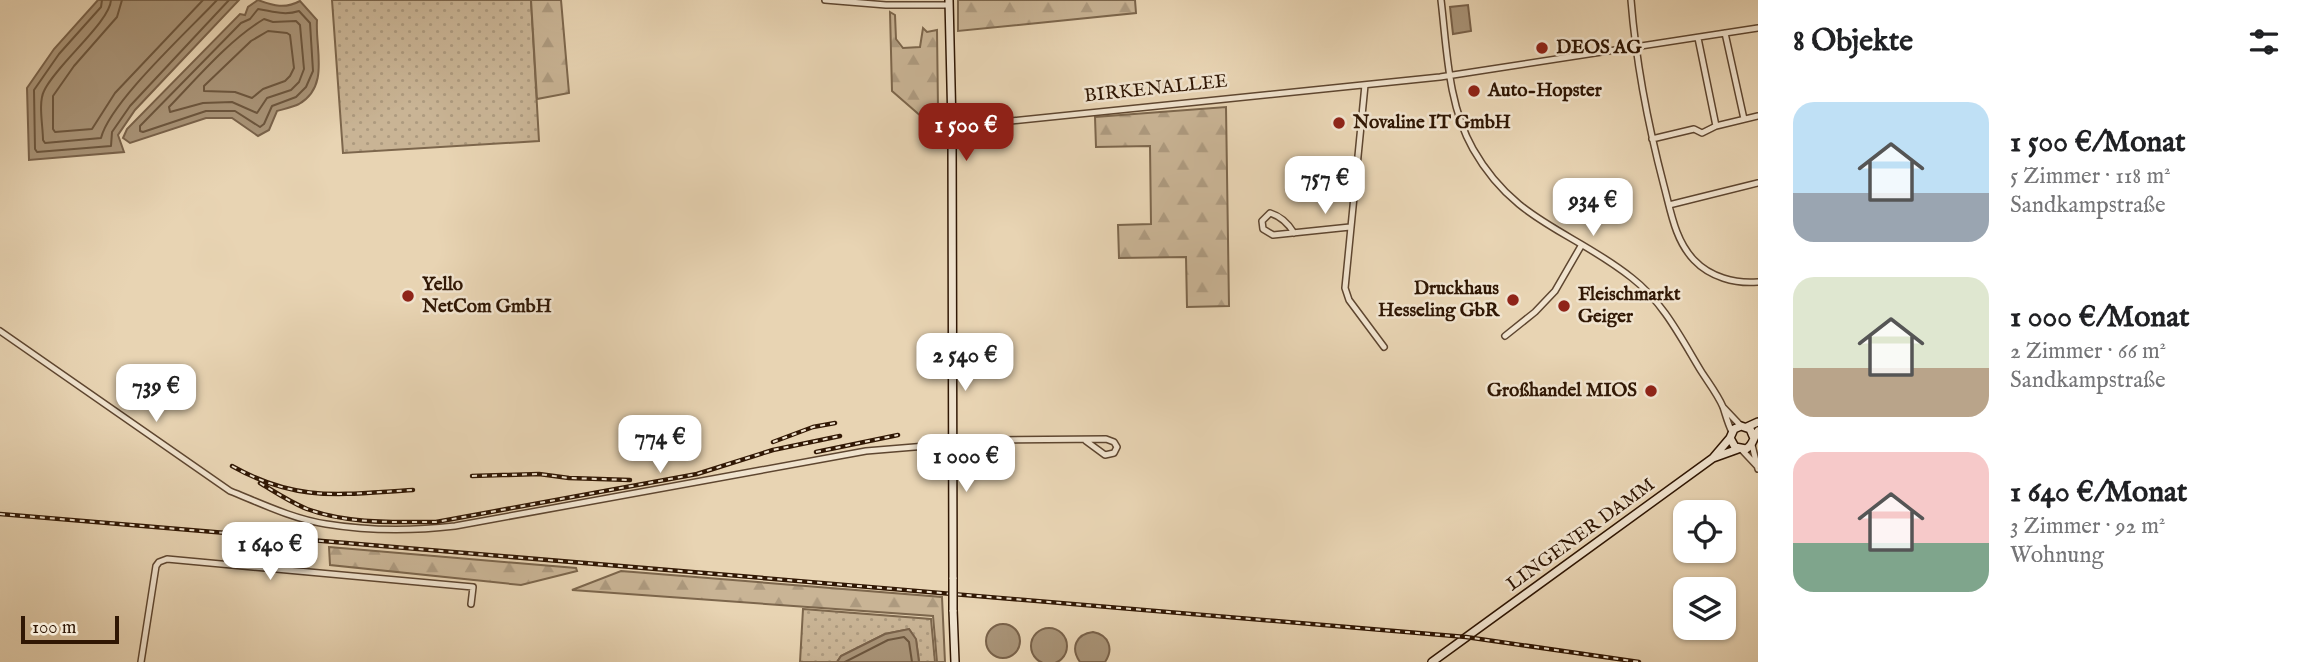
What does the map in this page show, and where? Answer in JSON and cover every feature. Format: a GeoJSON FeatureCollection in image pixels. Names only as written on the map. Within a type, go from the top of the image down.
{"type":"FeatureCollection","features":[{"type":"Feature","properties":{"kind":"street"},"geometry":{"type":"LineString","coordinates":[[825,0],[886,5],[949,2],[955,662]]}},
{"type":"Feature","properties":{"kind":"street"},"geometry":{"type":"LineString","coordinates":[[1441,0],[1459,117],[1482,164],[1518,206],[1633,278],[1656,302],[1723,407],[1754,437],[1757,467]]}},
{"type":"Feature","properties":{"kind":"street"},"geometry":{"type":"LineString","coordinates":[[1632,0],[1635,48],[1651,139],[1677,234],[1693,260],[1705,270],[1739,282],[1758,282]]}},
{"type":"Feature","properties":{"kind":"street","name":"BIRKENALLEE"},"geometry":{"type":"LineString","coordinates":[[951,127],[1451,76],[1758,28]]}},
{"type":"Feature","properties":{"kind":"street"},"geometry":{"type":"LineString","coordinates":[[1725,33],[1744,119]]}},
{"type":"Feature","properties":{"kind":"street"},"geometry":{"type":"LineString","coordinates":[[1698,38],[1716,125]]}},
{"type":"Feature","properties":{"kind":"street"},"geometry":{"type":"LineString","coordinates":[[1365,85],[1345,288],[1349,300],[1384,347]]}},
{"type":"Feature","properties":{"kind":"street"},"geometry":{"type":"LineString","coordinates":[[1651,139],[1694,129],[1702,133],[1716,125],[1758,116]]}},
{"type":"Feature","properties":{"kind":"street"},"geometry":{"type":"LineString","coordinates":[[1669,205],[1758,183]]}},
{"type":"Feature","properties":{"kind":"street"},"geometry":{"type":"LineString","coordinates":[[1294,233],[1289,225],[1269,212],[1262,221],[1263,229],[1273,235],[1294,233],[1350,226]]}},
{"type":"Feature","properties":{"kind":"street"},"geometry":{"type":"LineString","coordinates":[[1505,336],[1535,312],[1555,291],[1581,246]]}},
{"type":"Feature","properties":{"kind":"street"},"geometry":{"type":"LineString","coordinates":[[0,331],[229,491],[324,524],[370,529],[415,530],[455,526],[866,451],[999,440],[1106,439],[1114,442],[1117,447],[1114,453],[1105,455],[1086,441]]}},
{"type":"Feature","properties":{"kind":"street"},"geometry":{"type":"LineString","coordinates":[[1723,407],[1732,445],[1740,449],[1757,467]]}},
{"type":"Feature","properties":{"kind":"street"},"geometry":{"type":"LineString","coordinates":[[1744,427],[1758,422]]}},
{"type":"Feature","properties":{"kind":"street","name":"LINGENER DAMM"},"geometry":{"type":"LineString","coordinates":[[1432,662],[1713,458],[1731,435],[1744,427]]}},
{"type":"Feature","properties":{"kind":"street","name":"LINGENER DAMM"},"geometry":{"type":"LineString","coordinates":[[1713,458],[1740,449],[1754,437]]}},
{"type":"Feature","properties":{"kind":"street"},"geometry":{"type":"LineString","coordinates":[[141,662],[156,566],[167,559],[473,587],[471,604]]}},
{"type":"Feature","properties":{"kind":"green space"},"geometry":{"type":"Polygon","coordinates":[[[332,0],[531,0],[539,141],[343,153],[332,0]]]}},
{"type":"Feature","properties":{"kind":"green space"},"geometry":{"type":"Polygon","coordinates":[[[531,0],[561,0],[569,93],[537,99],[531,0]]]}},
{"type":"Feature","properties":{"kind":"green space"},"geometry":{"type":"Polygon","coordinates":[[[958,0],[1135,0],[1136,13],[958,31],[958,0]]]}},
{"type":"Feature","properties":{"kind":"green space"},"geometry":{"type":"Polygon","coordinates":[[[890,12],[895,15],[896,39],[903,48],[920,47],[923,28],[927,32],[937,30],[938,109],[930,117],[923,118],[892,91],[890,12]]]}},
{"type":"Feature","properties":{"kind":"green space"},"geometry":{"type":"Polygon","coordinates":[[[1226,107],[1229,306],[1187,307],[1186,257],[1119,258],[1118,225],[1151,224],[1150,146],[1096,147],[1095,117],[1226,107]]]}},
{"type":"Feature","properties":{"kind":"green space"},"geometry":{"type":"Polygon","coordinates":[[[329,547],[576,568],[577,571],[521,585],[330,565],[329,547]]]}},
{"type":"Feature","properties":{"kind":"green space"},"geometry":{"type":"Polygon","coordinates":[[[621,571],[942,597],[945,662],[937,662],[933,616],[572,590],[621,571]]]}},
{"type":"Feature","properties":{"kind":"green space"},"geometry":{"type":"Polygon","coordinates":[[[803,609],[931,619],[935,662],[919,662],[916,640],[909,629],[885,634],[841,656],[837,662],[800,662],[803,609]]]}},
{"type":"Feature","properties":{"kind":"water"},"geometry":{"type":"Polygon","coordinates":[[[98,0],[239,0],[135,110],[118,135],[124,152],[29,160],[27,88],[54,49],[98,0]]]}},
{"type":"Feature","properties":{"kind":"water"},"geometry":{"type":"Polygon","coordinates":[[[258,0],[279,6],[300,1],[317,20],[318,77],[309,96],[299,104],[277,111],[269,130],[258,136],[232,118],[206,118],[130,143],[123,138],[127,129],[240,14],[245,15],[248,7],[258,0]]]}},
{"type":"Feature","properties":{"kind":"water"},"geometry":{"type":"Polygon","coordinates":[[[1468,5],[1471,31],[1453,34],[1450,7],[1468,5]]]}},
{"type":"Feature","properties":{"kind":"water"},"geometry":{"type":"Polygon","coordinates":[[[1003,624],[1015,629],[1020,641],[1015,653],[1003,658],[991,653],[986,641],[991,629],[1003,624]]]}},
{"type":"Feature","properties":{"kind":"water"},"geometry":{"type":"Polygon","coordinates":[[[909,629],[916,639],[919,662],[837,662],[841,656],[885,634],[909,629]]]}},
{"type":"Feature","properties":{"kind":"water"},"geometry":{"type":"Polygon","coordinates":[[[1042,630],[1056,630],[1065,639],[1065,653],[1056,662],[1042,662],[1033,653],[1033,639],[1042,630]]]}},
{"type":"Feature","properties":{"kind":"water"},"geometry":{"type":"Polygon","coordinates":[[[1093,632],[1106,639],[1108,657],[1105,662],[1080,662],[1075,652],[1076,642],[1087,633],[1093,632]]]}},
{"type":"Feature","properties":{"kind":"railway"},"geometry":{"type":"LineString","coordinates":[[773,442],[813,427],[835,423]]}},
{"type":"Feature","properties":{"kind":"railway"},"geometry":{"type":"LineString","coordinates":[[816,452],[898,435]]}},
{"type":"Feature","properties":{"kind":"railway"},"geometry":{"type":"LineString","coordinates":[[260,483],[295,503],[322,514],[371,521],[436,522],[697,474],[773,450],[840,436]]}},
{"type":"Feature","properties":{"kind":"railway"},"geometry":{"type":"LineString","coordinates":[[232,466],[256,478],[299,491],[341,494],[413,490]]}},
{"type":"Feature","properties":{"kind":"railway"},"geometry":{"type":"LineString","coordinates":[[472,476],[539,474],[630,480]]}},
{"type":"Feature","properties":{"kind":"railway"},"geometry":{"type":"LineString","coordinates":[[0,514],[1466,637],[1639,662]]}},
{"type":"Feature","properties":{"kind":"place","name":"DEOS AG"},"geometry":{"type":"Point","coordinates":[1542,48]}},
{"type":"Feature","properties":{"kind":"place","name":"Auto-Hopster"},"geometry":{"type":"Point","coordinates":[1474,91]}},
{"type":"Feature","properties":{"kind":"place","name":"Novaline IT GmbH"},"geometry":{"type":"Point","coordinates":[1339,123]}},
{"type":"Feature","properties":{"kind":"place","name":"Yello NetCom GmbH"},"geometry":{"type":"Point","coordinates":[408,296]}},
{"type":"Feature","properties":{"kind":"place","name":"Druckhaus Hesseling GbR"},"geometry":{"type":"Point","coordinates":[1513,300]}},
{"type":"Feature","properties":{"kind":"place","name":"Fleischmarkt Geiger"},"geometry":{"type":"Point","coordinates":[1564,306]}},
{"type":"Feature","properties":{"kind":"place","name":"Großhandel MIOS"},"geometry":{"type":"Point","coordinates":[1651,391]}}]}
